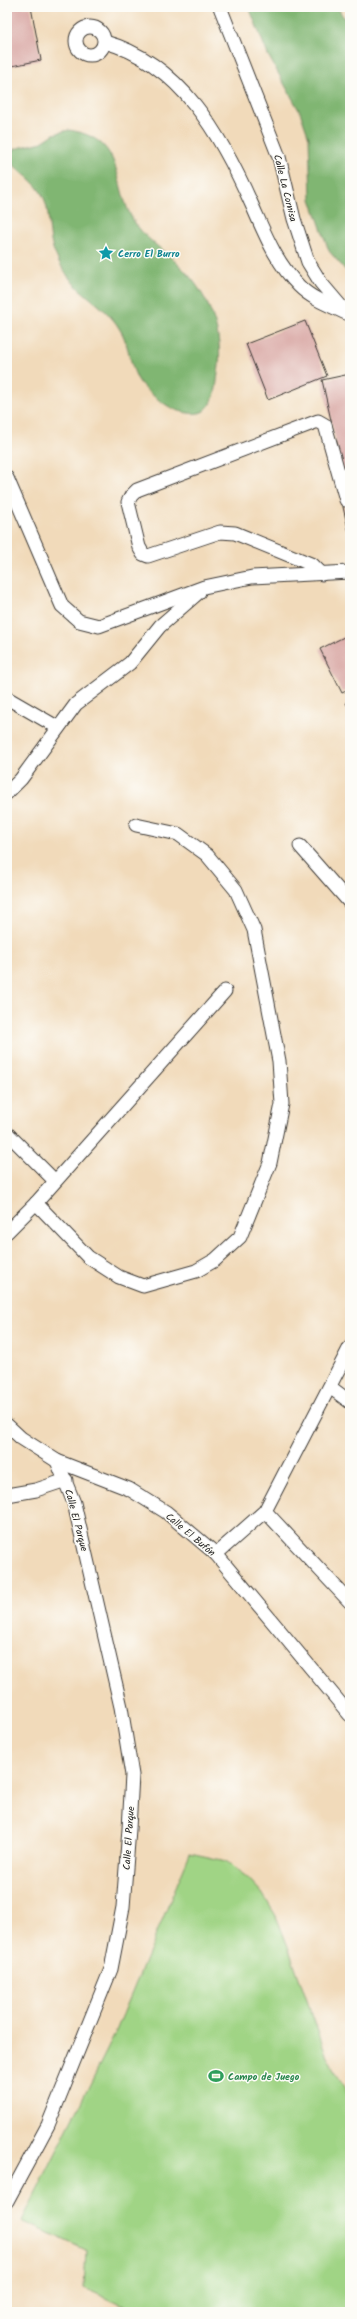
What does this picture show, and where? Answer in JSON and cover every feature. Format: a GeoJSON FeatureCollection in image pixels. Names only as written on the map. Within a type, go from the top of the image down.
{"type":"FeatureCollection","features":[{"type":"Feature","properties":{"kind":"street","name":"Calle La Cornisa"},"geometry":{"type":"LineString","coordinates":[[220,7],[279,157],[294,219],[308,262],[321,283],[348,314]]}},
{"type":"Feature","properties":{"kind":"street"},"geometry":{"type":"LineString","coordinates":[[105,42],[140,55],[162,71],[187,94],[213,129],[233,163],[267,241],[287,273],[300,287],[316,299],[348,314]]}},
{"type":"Feature","properties":{"kind":"street"},"geometry":{"type":"LineString","coordinates":[[322,574],[313,565],[235,533],[220,532],[148,556],[143,554],[139,547],[128,502],[137,490],[318,421],[325,425],[346,500]]}},
{"type":"Feature","properties":{"kind":"street"},"geometry":{"type":"LineString","coordinates":[[7,478],[62,606],[79,621],[100,626],[204,587],[252,577],[350,572]]}},
{"type":"Feature","properties":{"kind":"street"},"geometry":{"type":"LineString","coordinates":[[7,793],[21,779],[56,728],[76,704],[130,663],[160,626],[204,587]]}},
{"type":"Feature","properties":{"kind":"street"},"geometry":{"type":"LineString","coordinates":[[7,698],[56,728]]}},
{"type":"Feature","properties":{"kind":"street"},"geometry":{"type":"LineString","coordinates":[[36,1203],[88,1257],[119,1277],[143,1286],[196,1271],[214,1260],[240,1237],[270,1163],[282,1104],[278,1061],[254,930],[236,890],[207,855],[178,834],[136,825]]}},
{"type":"Feature","properties":{"kind":"street"},"geometry":{"type":"LineString","coordinates":[[300,846],[350,903]]}},
{"type":"Feature","properties":{"kind":"street"},"geometry":{"type":"LineString","coordinates":[[7,1232],[36,1203],[225,991]]}},
{"type":"Feature","properties":{"kind":"street"},"geometry":{"type":"LineString","coordinates":[[7,1133],[55,1181]]}},
{"type":"Feature","properties":{"kind":"street"},"geometry":{"type":"LineString","coordinates":[[216,1554],[265,1511],[350,1347]]}},
{"type":"Feature","properties":{"kind":"street"},"geometry":{"type":"LineString","coordinates":[[330,1388],[350,1402]]}},
{"type":"Feature","properties":{"kind":"street","name":"Calle El Bufón"},"geometry":{"type":"LineString","coordinates":[[7,1425],[22,1438],[57,1460],[129,1489],[166,1512],[216,1554],[350,1715]]}},
{"type":"Feature","properties":{"kind":"street","name":"Calle El Parque"},"geometry":{"type":"LineString","coordinates":[[7,2201],[48,2125],[111,1969],[123,1907],[128,1837],[132,1775],[121,1707],[74,1503],[57,1460]]}},
{"type":"Feature","properties":{"kind":"street"},"geometry":{"type":"LineString","coordinates":[[7,1495],[36,1490],[66,1480]]}},
{"type":"Feature","properties":{"kind":"street"},"geometry":{"type":"LineString","coordinates":[[265,1511],[350,1602]]}},
{"type":"Feature","properties":{"kind":"green space"},"geometry":{"type":"Polygon","coordinates":[[[249,7],[337,7],[350,27],[350,272],[348,273],[329,251],[311,199],[309,138],[300,112],[268,55],[249,7]]]}},
{"type":"Feature","properties":{"kind":"green space"},"geometry":{"type":"Polygon","coordinates":[[[69,130],[87,135],[100,142],[109,152],[132,218],[147,237],[189,275],[206,300],[216,328],[220,358],[215,394],[208,407],[200,413],[191,413],[171,408],[151,394],[139,382],[124,338],[116,324],[110,316],[73,283],[58,261],[52,245],[48,212],[43,196],[33,182],[8,159],[14,149],[42,142],[54,134],[69,130]]]}},
{"type":"Feature","properties":{"kind":"green space","name":"Campo de Juego"},"geometry":{"type":"Polygon","coordinates":[[[190,1853],[226,1861],[248,1878],[262,1893],[276,1916],[326,2054],[350,2098],[350,2312],[137,2312],[84,2288],[86,2250],[22,2221],[114,2036],[190,1853]]]}},
{"type":"Feature","properties":{"kind":"building"},"geometry":{"type":"Polygon","coordinates":[[[7,7],[31,7],[41,60],[7,67],[7,7]]]}},
{"type":"Feature","properties":{"kind":"building"},"geometry":{"type":"Polygon","coordinates":[[[305,321],[327,376],[268,400],[246,344],[305,321]]]}},
{"type":"Feature","properties":{"kind":"building"},"geometry":{"type":"Polygon","coordinates":[[[350,374],[350,501],[349,501],[322,380],[350,374]]]}},
{"type":"Feature","properties":{"kind":"building"},"geometry":{"type":"Polygon","coordinates":[[[350,505],[350,533],[349,533],[343,507],[350,505]]]}},
{"type":"Feature","properties":{"kind":"building"},"geometry":{"type":"Polygon","coordinates":[[[350,634],[350,689],[342,693],[320,649],[350,634]]]}},
{"type":"Feature","properties":{"kind":"building"},"geometry":{"type":"Polygon","coordinates":[[[350,701],[350,711],[346,703],[350,701]]]}},
{"type":"Feature","properties":{"kind":"place","name":"Cerro El Burro"},"geometry":{"type":"Point","coordinates":[106,253]}},
{"type":"Feature","properties":{"kind":"place","name":"Campo de Juego"},"geometry":{"type":"Point","coordinates":[216,2076]}}]}
